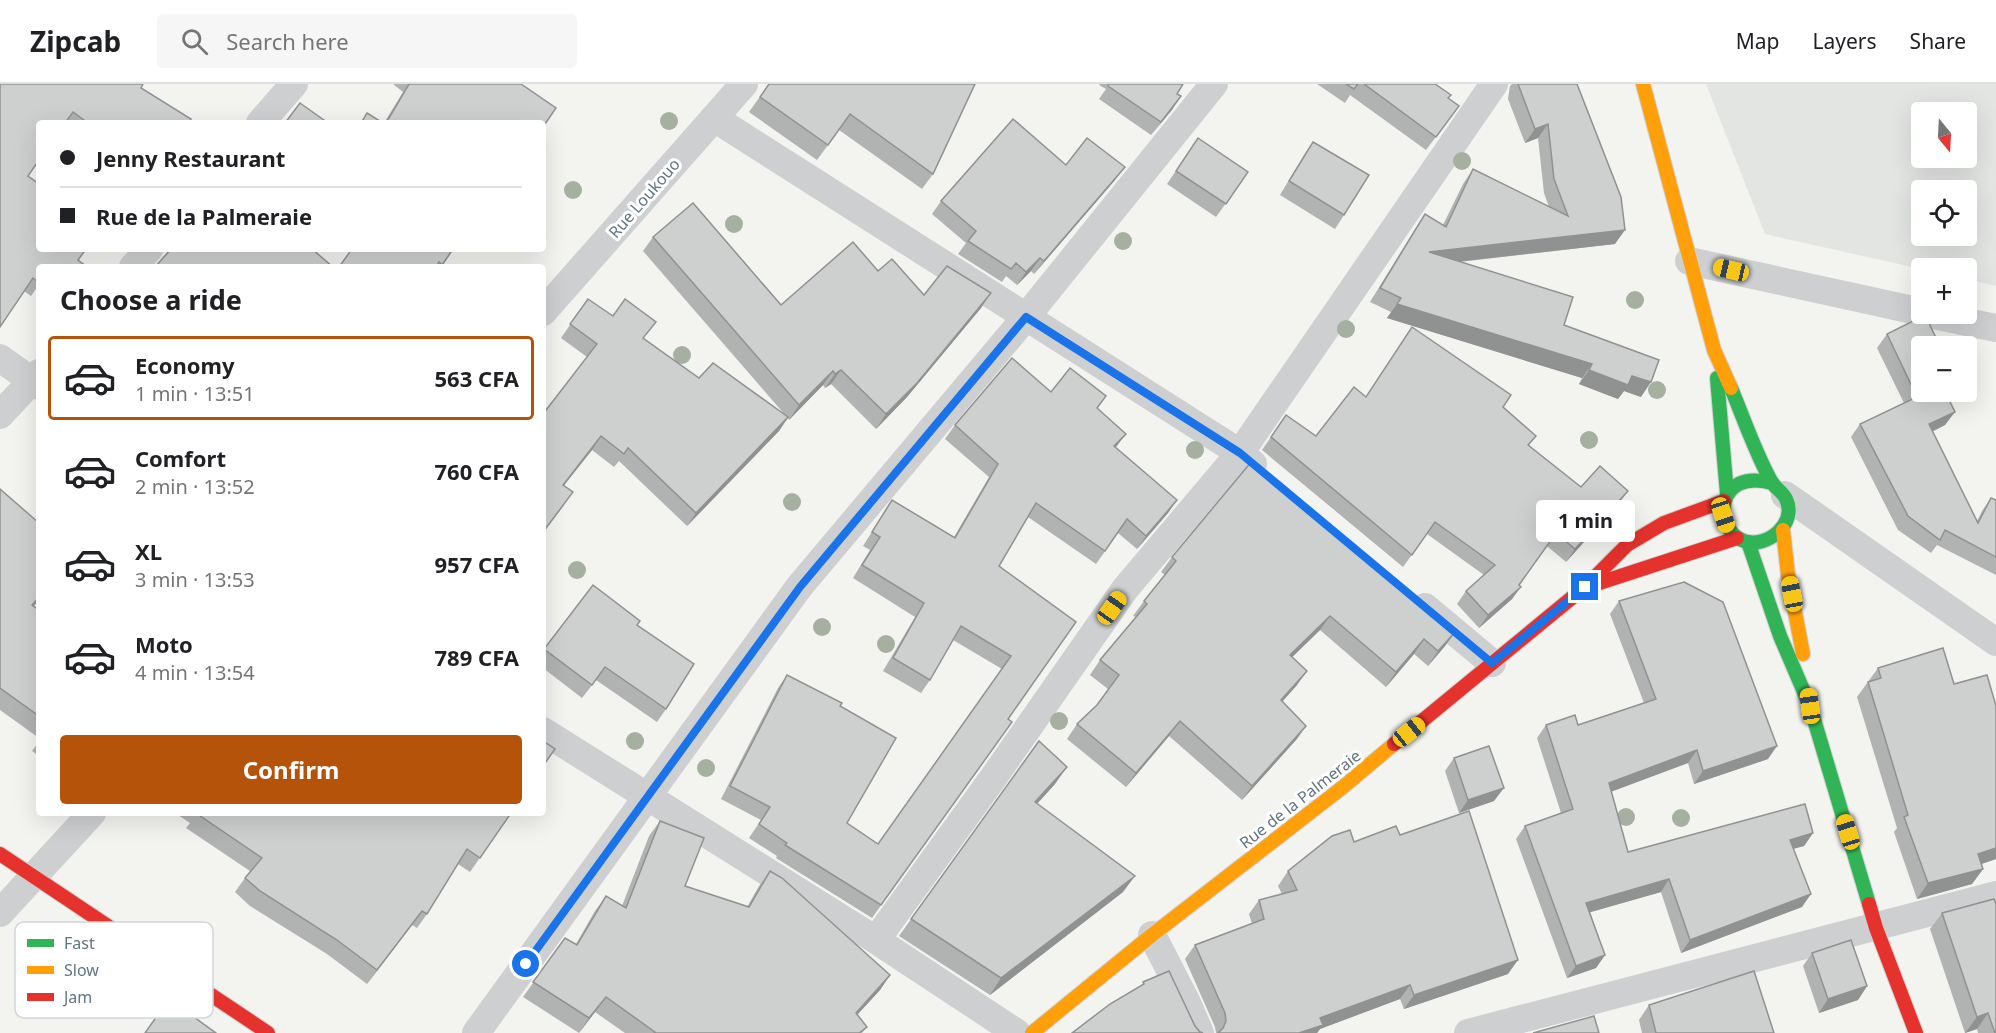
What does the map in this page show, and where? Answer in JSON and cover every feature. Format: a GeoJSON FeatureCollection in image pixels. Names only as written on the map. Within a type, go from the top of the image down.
{"type":"FeatureCollection","features":[{"type":"Feature","properties":{"kind":"main road"},"geometry":{"type":"LineString","coordinates":[[1643,84],[1714,350],[1781,507],[1810,706]]}},
{"type":"Feature","properties":{"kind":"main road"},"geometry":{"type":"LineString","coordinates":[[1714,350],[1726,498],[1723,515],[1727,528],[1743,540],[1810,706],[1876,928],[1916,1033]]}},
{"type":"Feature","properties":{"kind":"main road"},"geometry":{"type":"LineString","coordinates":[[1585,587],[1743,540],[1761,543],[1773,538],[1781,507],[1761,478],[1747,479],[1736,484],[1726,498]]}},
{"type":"Feature","properties":{"kind":"main road","name":"Rue de la Palmeraie"},"geometry":{"type":"LineString","coordinates":[[1032,1033],[1152,935],[1334,794],[1585,587],[1627,545],[1664,523],[1726,498]]}},
{"type":"Feature","properties":{"kind":"main road"},"geometry":{"type":"LineString","coordinates":[[0,854],[101,922]]}},
{"type":"Feature","properties":{"kind":"main road"},"geometry":{"type":"LineString","coordinates":[[213,996],[268,1033]]}},
{"type":"Feature","properties":{"kind":"street"},"geometry":{"type":"LineString","coordinates":[[263,120],[294,84]]}},
{"type":"Feature","properties":{"kind":"street","name":"Rue Loukouo"},"geometry":{"type":"LineString","coordinates":[[546,309],[744,84]]}},
{"type":"Feature","properties":{"kind":"street"},"geometry":{"type":"LineString","coordinates":[[476,1033],[800,587],[1026,317],[1214,84]]}},
{"type":"Feature","properties":{"kind":"street"},"geometry":{"type":"LineString","coordinates":[[876,940],[1125,589],[1240,453],[1494,84]]}},
{"type":"Feature","properties":{"kind":"street"},"geometry":{"type":"LineString","coordinates":[[714,118],[1240,453],[1276,483]]}},
{"type":"Feature","properties":{"kind":"street"},"geometry":{"type":"LineString","coordinates":[[136,264],[146,252]]}},
{"type":"Feature","properties":{"kind":"street"},"geometry":{"type":"LineString","coordinates":[[1689,261],[1911,310]]}},
{"type":"Feature","properties":{"kind":"street"},"geometry":{"type":"LineString","coordinates":[[1977,324],[1996,328]]}},
{"type":"Feature","properties":{"kind":"street"},"geometry":{"type":"LineString","coordinates":[[0,358],[36,379]]}},
{"type":"Feature","properties":{"kind":"street"},"geometry":{"type":"LineString","coordinates":[[0,415],[36,381]]}},
{"type":"Feature","properties":{"kind":"street"},"geometry":{"type":"LineString","coordinates":[[1781,507],[1837,531],[1996,642]]}},
{"type":"Feature","properties":{"kind":"street"},"geometry":{"type":"LineString","coordinates":[[1402,588],[1492,663]]}},
{"type":"Feature","properties":{"kind":"street"},"geometry":{"type":"LineString","coordinates":[[546,733],[876,940],[1017,1033]]}},
{"type":"Feature","properties":{"kind":"street"},"geometry":{"type":"LineString","coordinates":[[0,913],[89,816]]}},
{"type":"Feature","properties":{"kind":"street"},"geometry":{"type":"LineString","coordinates":[[1468,1033],[1996,895]]}},
{"type":"Feature","properties":{"kind":"street"},"geometry":{"type":"LineString","coordinates":[[1152,935],[1200,1033]]}},
{"type":"Feature","properties":{"kind":"shaded area"},"geometry":{"type":"Polygon","coordinates":[[[1706,84],[1996,84],[1996,286],[1977,281],[1977,258],[1911,258],[1911,267],[1765,234],[1706,84]]]}},
{"type":"Feature","properties":{"kind":"building"},"geometry":{"type":"Polygon","coordinates":[[[0,84],[143,84],[141,88],[191,119],[84,120],[73,112],[67,120],[36,120],[36,164],[28,176],[36,182],[36,252],[84,252],[78,260],[83,264],[36,264],[36,280],[33,278],[0,327],[0,84]]]}},
{"type":"Feature","properties":{"kind":"building"},"geometry":{"type":"Polygon","coordinates":[[[409,84],[521,84],[556,108],[546,123],[546,120],[388,120],[409,84]]]}},
{"type":"Feature","properties":{"kind":"building"},"geometry":{"type":"Polygon","coordinates":[[[769,84],[975,84],[933,174],[850,114],[828,145],[760,97],[769,84]]]}},
{"type":"Feature","properties":{"kind":"building"},"geometry":{"type":"Polygon","coordinates":[[[1109,84],[1183,84],[1177,94],[1181,96],[1161,122],[1108,86],[1109,84]]]}},
{"type":"Feature","properties":{"kind":"building"},"geometry":{"type":"Polygon","coordinates":[[[1346,84],[1358,84],[1354,89],[1346,84]]]}},
{"type":"Feature","properties":{"kind":"building"},"geometry":{"type":"Polygon","coordinates":[[[1364,84],[1435,84],[1451,95],[1448,98],[1459,106],[1436,137],[1364,84]]]}},
{"type":"Feature","properties":{"kind":"building"},"geometry":{"type":"Polygon","coordinates":[[[1518,84],[1577,84],[1621,197],[1625,230],[1429,252],[1573,297],[1564,325],[1659,360],[1651,382],[1632,376],[1628,385],[1589,370],[1592,364],[1397,304],[1401,298],[1380,288],[1425,214],[1446,227],[1473,169],[1568,216],[1554,179],[1548,124],[1535,129],[1518,84]]]}},
{"type":"Feature","properties":{"kind":"building"},"geometry":{"type":"Polygon","coordinates":[[[300,103],[324,120],[287,120],[300,103]]]}},
{"type":"Feature","properties":{"kind":"building"},"geometry":{"type":"Polygon","coordinates":[[[367,113],[378,120],[363,120],[367,113]]]}},
{"type":"Feature","properties":{"kind":"building"},"geometry":{"type":"Polygon","coordinates":[[[1013,119],[1066,165],[1087,138],[1125,167],[1044,261],[1040,258],[1026,272],[1016,263],[1011,269],[968,241],[976,231],[941,201],[1013,119]]]}},
{"type":"Feature","properties":{"kind":"building"},"geometry":{"type":"Polygon","coordinates":[[[1198,138],[1248,172],[1226,204],[1176,171],[1198,138]]]}},
{"type":"Feature","properties":{"kind":"building"},"geometry":{"type":"Polygon","coordinates":[[[1313,142],[1369,175],[1344,215],[1289,181],[1313,142]]]}},
{"type":"Feature","properties":{"kind":"building"},"geometry":{"type":"Polygon","coordinates":[[[693,203],[781,305],[853,242],[878,271],[892,259],[924,295],[947,266],[991,293],[917,383],[886,414],[841,370],[835,374],[833,371],[799,405],[653,237],[693,203]]]}},
{"type":"Feature","properties":{"kind":"building"},"geometry":{"type":"Polygon","coordinates":[[[168,252],[316,252],[330,264],[158,264],[168,252]]]}},
{"type":"Feature","properties":{"kind":"building"},"geometry":{"type":"Polygon","coordinates":[[[350,252],[451,252],[443,264],[439,262],[438,264],[341,264],[350,252]]]}},
{"type":"Feature","properties":{"kind":"building"},"geometry":{"type":"Polygon","coordinates":[[[588,299],[613,316],[625,299],[656,322],[643,338],[699,378],[713,363],[788,417],[696,513],[628,448],[624,454],[601,436],[563,485],[573,492],[546,528],[546,410],[597,344],[570,324],[588,299]]]}},
{"type":"Feature","properties":{"kind":"building"},"geometry":{"type":"Polygon","coordinates":[[[1911,322],[1911,324],[1929,324],[1935,336],[1911,336],[1911,384],[1887,334],[1911,322]]]}},
{"type":"Feature","properties":{"kind":"building"},"geometry":{"type":"Polygon","coordinates":[[[1412,327],[1511,395],[1503,407],[1536,436],[1528,445],[1581,487],[1600,466],[1628,491],[1575,549],[1556,533],[1519,585],[1521,587],[1488,615],[1466,591],[1495,565],[1435,522],[1412,555],[1271,437],[1286,415],[1316,436],[1354,387],[1366,397],[1412,327]]]}},
{"type":"Feature","properties":{"kind":"building"},"geometry":{"type":"Polygon","coordinates":[[[1012,358],[1051,392],[1070,368],[1106,396],[1097,408],[1126,434],[1114,446],[1177,500],[1146,536],[1127,519],[1105,551],[1036,503],[999,566],[1076,622],[1008,719],[1012,722],[881,905],[785,845],[787,843],[759,824],[770,807],[730,786],[787,675],[842,703],[840,706],[896,738],[847,823],[878,844],[1011,656],[961,626],[930,680],[893,658],[924,603],[862,565],[880,537],[872,532],[892,500],[955,538],[998,464],[955,425],[1012,358]]]}},
{"type":"Feature","properties":{"kind":"building"},"geometry":{"type":"Polygon","coordinates":[[[1911,400],[1911,402],[1950,402],[1955,412],[1929,424],[1978,523],[1991,498],[1996,500],[1996,557],[1945,530],[1940,540],[1908,516],[1860,424],[1911,400]]]}},
{"type":"Feature","properties":{"kind":"building"},"geometry":{"type":"Polygon","coordinates":[[[1252,461],[1456,631],[1438,651],[1424,639],[1396,672],[1330,616],[1290,655],[1307,671],[1281,700],[1306,726],[1252,786],[1180,721],[1136,773],[1077,724],[1097,705],[1119,675],[1100,660],[1147,604],[1144,601],[1176,561],[1172,557],[1252,461]]]}},
{"type":"Feature","properties":{"kind":"building"},"geometry":{"type":"Polygon","coordinates":[[[0,489],[36,520],[36,600],[32,605],[36,608],[36,714],[0,688],[0,489]]]}},
{"type":"Feature","properties":{"kind":"building"},"geometry":{"type":"Polygon","coordinates":[[[1684,582],[1723,602],[1777,746],[1703,771],[1697,750],[1609,783],[1628,852],[1805,804],[1813,833],[1790,840],[1811,894],[1690,940],[1669,879],[1586,903],[1605,955],[1576,966],[1525,826],[1573,809],[1546,725],[1575,715],[1578,725],[1656,699],[1619,601],[1684,582]]]}},
{"type":"Feature","properties":{"kind":"building"},"geometry":{"type":"Polygon","coordinates":[[[593,585],[640,621],[637,625],[694,664],[666,709],[605,667],[592,685],[546,650],[546,646],[593,585]]]}},
{"type":"Feature","properties":{"kind":"building"},"geometry":{"type":"Polygon","coordinates":[[[1943,648],[1954,684],[1987,675],[1996,706],[1996,848],[1978,854],[1983,869],[1928,883],[1904,817],[1908,815],[1868,682],[1881,678],[1878,668],[1943,648]]]}},
{"type":"Feature","properties":{"kind":"building"},"geometry":{"type":"Polygon","coordinates":[[[1039,741],[1067,767],[1035,802],[1135,876],[1001,978],[911,919],[1039,741]]]}},
{"type":"Feature","properties":{"kind":"building"},"geometry":{"type":"Polygon","coordinates":[[[546,743],[555,749],[546,762],[546,743]]]}},
{"type":"Feature","properties":{"kind":"building"},"geometry":{"type":"Polygon","coordinates":[[[1489,746],[1504,788],[1468,800],[1454,758],[1489,746]]]}},
{"type":"Feature","properties":{"kind":"building"},"geometry":{"type":"Polygon","coordinates":[[[1469,811],[1518,960],[1414,995],[1410,985],[1320,1018],[1323,1025],[1299,1033],[1218,1033],[1226,1021],[1225,1013],[1195,945],[1264,919],[1259,900],[1297,890],[1288,871],[1332,836],[1350,830],[1354,842],[1396,826],[1400,835],[1469,811]]]}},
{"type":"Feature","properties":{"kind":"building"},"geometry":{"type":"Polygon","coordinates":[[[200,816],[509,816],[480,858],[467,849],[427,914],[422,911],[377,970],[337,940],[260,891],[245,878],[262,858],[200,816]]]}},
{"type":"Feature","properties":{"kind":"building"},"geometry":{"type":"Polygon","coordinates":[[[660,821],[704,838],[685,886],[749,907],[770,871],[782,878],[890,975],[856,1013],[867,1027],[859,1033],[654,1033],[606,997],[589,1018],[533,982],[565,938],[577,945],[606,896],[626,908],[660,821]]]}},
{"type":"Feature","properties":{"kind":"building"},"geometry":{"type":"Polygon","coordinates":[[[1994,899],[1996,904],[1996,1033],[1988,1013],[1977,1017],[1942,913],[1994,899]]]}},
{"type":"Feature","properties":{"kind":"building"},"geometry":{"type":"Polygon","coordinates":[[[1851,940],[1867,986],[1828,999],[1812,953],[1851,940]]]}},
{"type":"Feature","properties":{"kind":"building"},"geometry":{"type":"Polygon","coordinates":[[[1169,971],[1195,1026],[1203,1033],[1072,1033],[1110,1004],[1144,984],[1143,982],[1169,971]]]}},
{"type":"Feature","properties":{"kind":"building"},"geometry":{"type":"Polygon","coordinates":[[[1754,971],[1774,1033],[1656,1033],[1649,1005],[1754,971]]]}},
{"type":"Feature","properties":{"kind":"building"},"geometry":{"type":"Polygon","coordinates":[[[1594,1016],[1599,1033],[1533,1033],[1594,1016]]]}},
{"type":"Feature","properties":{"kind":"building"},"geometry":{"type":"Polygon","coordinates":[[[156,1018],[195,1018],[216,1033],[145,1033],[156,1018]]]}},
{"type":"Feature","properties":{"kind":"traffic: fast"},"geometry":{"type":"LineString","coordinates":[[1717,378],[1727,494]]}},
{"type":"Feature","properties":{"kind":"traffic: fast"},"geometry":{"type":"LineString","coordinates":[[1731,388],[1765,470],[1785,497],[1789,508],[1784,525],[1771,538],[1762,541],[1744,541],[1734,535],[1727,525],[1724,514],[1725,502],[1730,491],[1739,484],[1753,480],[1772,483]]}},
{"type":"Feature","properties":{"kind":"traffic: fast"},"geometry":{"type":"LineString","coordinates":[[1748,542],[1780,636],[1810,706],[1869,904]]}},
{"type":"Feature","properties":{"kind":"traffic: slow"},"geometry":{"type":"LineString","coordinates":[[1643,84],[1714,350],[1731,388]]}},
{"type":"Feature","properties":{"kind":"traffic: slow"},"geometry":{"type":"LineString","coordinates":[[1783,530],[1788,575],[1803,654]]}},
{"type":"Feature","properties":{"kind":"traffic: slow"},"geometry":{"type":"LineString","coordinates":[[1032,1033],[1394,744]]}},
{"type":"Feature","properties":{"kind":"traffic: jam"},"geometry":{"type":"LineString","coordinates":[[1394,744],[1585,587],[1627,545],[1664,523],[1724,501]]}},
{"type":"Feature","properties":{"kind":"traffic: jam"},"geometry":{"type":"LineString","coordinates":[[1590,586],[1737,538]]}},
{"type":"Feature","properties":{"kind":"traffic: jam"},"geometry":{"type":"LineString","coordinates":[[0,854],[102,922]]}},
{"type":"Feature","properties":{"kind":"traffic: jam"},"geometry":{"type":"LineString","coordinates":[[1869,904],[1916,1033]]}},
{"type":"Feature","properties":{"kind":"traffic: jam"},"geometry":{"type":"LineString","coordinates":[[213,996],[268,1033]]}},
{"type":"Feature","properties":{"kind":"route"},"geometry":{"type":"LineString","coordinates":[[526,964],[800,587],[1026,317],[1240,453],[1492,663],[1585,587]]}}]}
